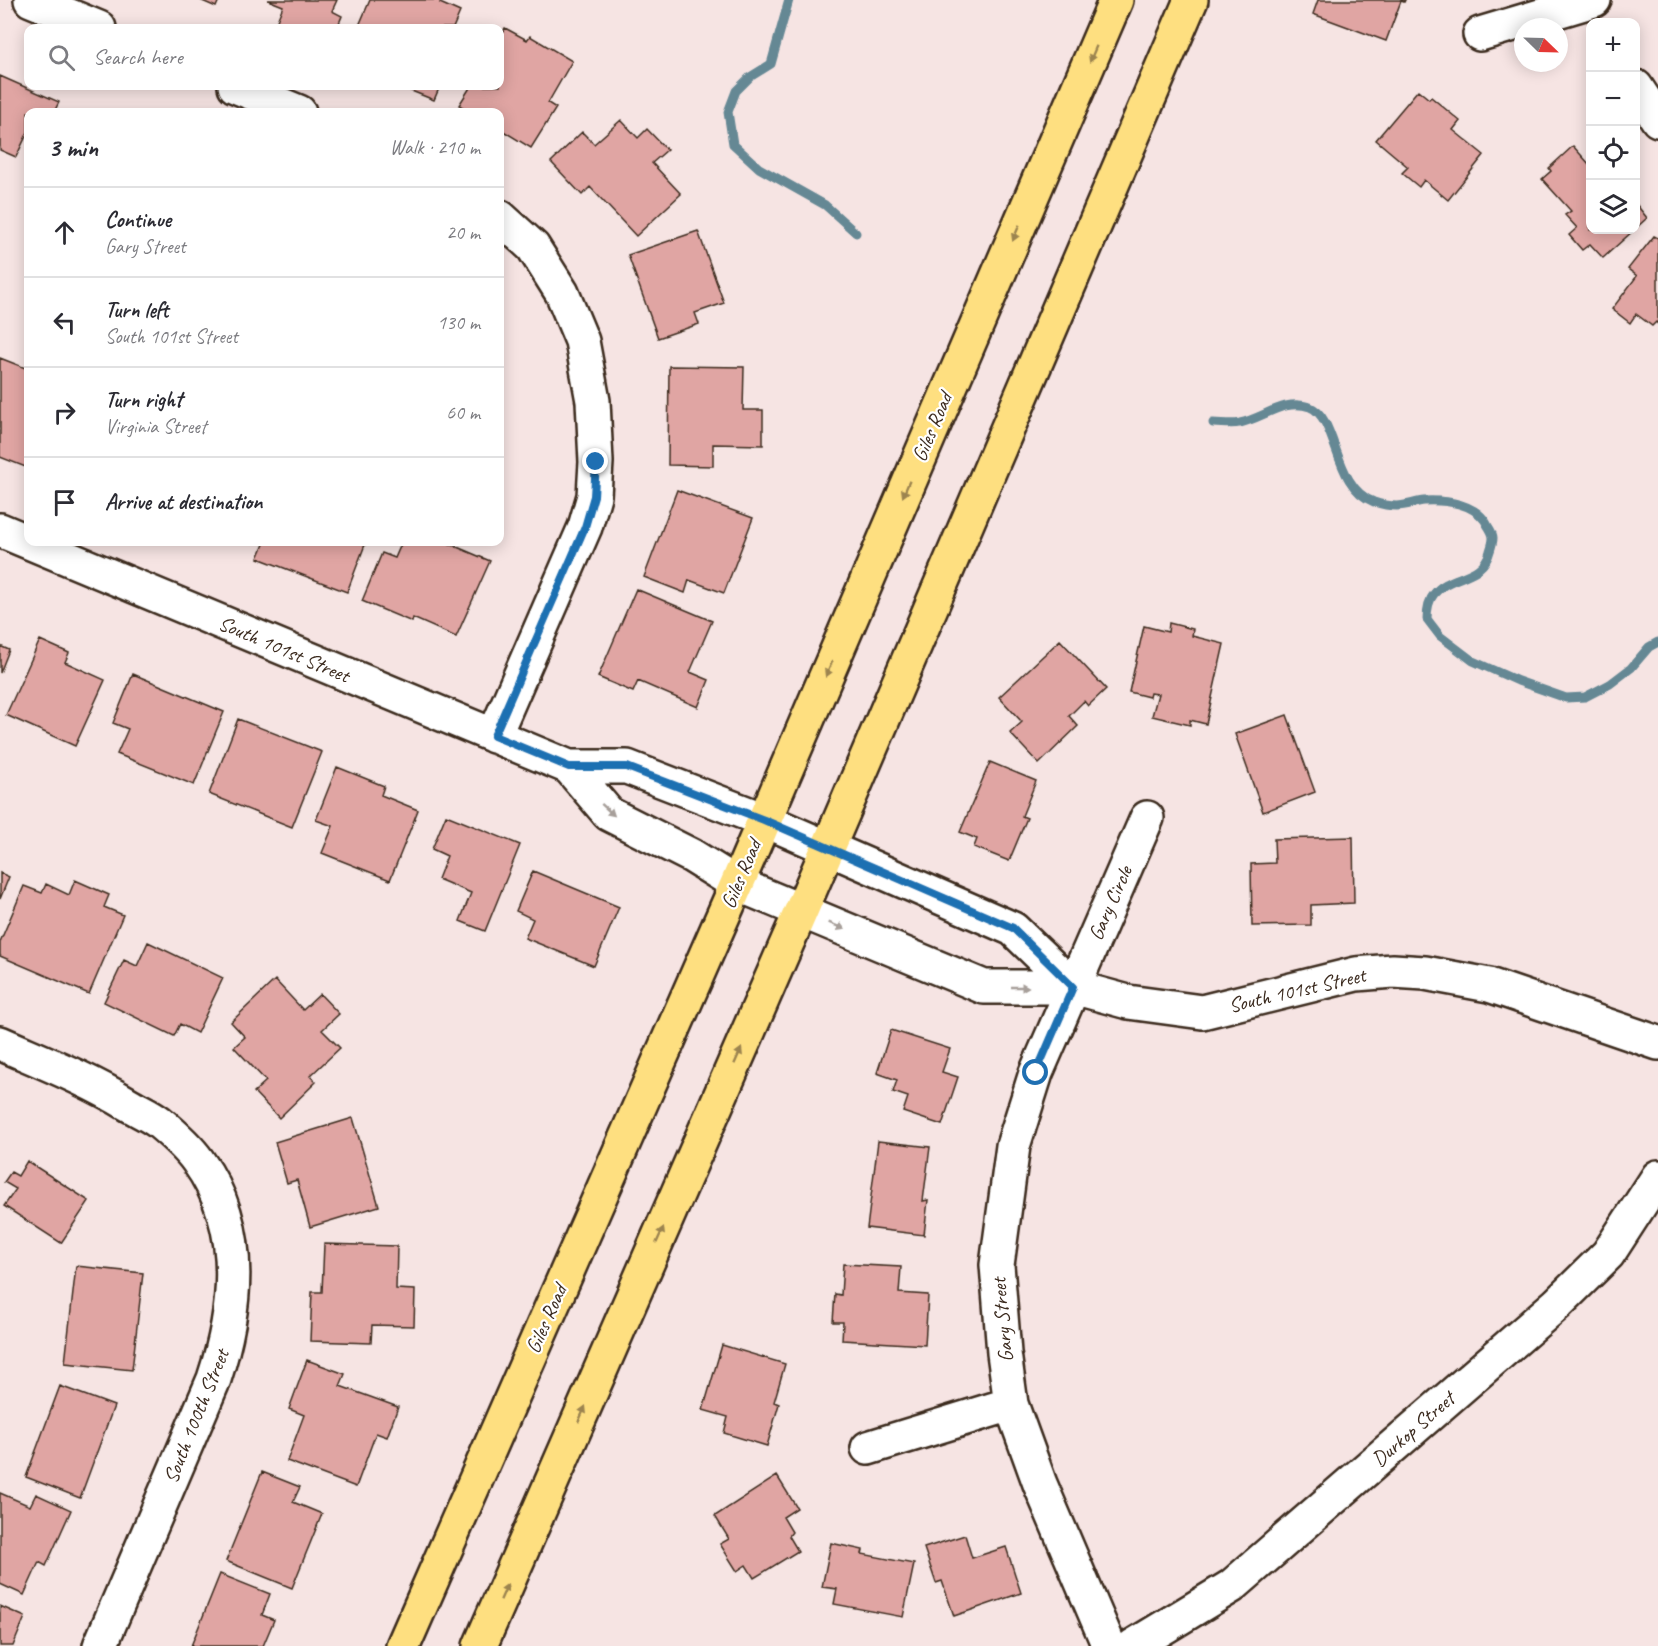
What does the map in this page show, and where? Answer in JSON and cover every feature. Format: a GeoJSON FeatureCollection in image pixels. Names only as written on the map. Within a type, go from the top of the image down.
{"type":"FeatureCollection","features":[{"type":"Feature","properties":{"kind":"main road","name":"Giles Road"},"geometry":{"type":"LineString","coordinates":[[403,1646],[737,884],[1116,0]]}},
{"type":"Feature","properties":{"kind":"main road"},"geometry":{"type":"LineString","coordinates":[[480,1646],[801,911],[1191,0]]}},
{"type":"Feature","properties":{"kind":"street"},"geometry":{"type":"LineString","coordinates":[[31,0],[89,24]]}},
{"type":"Feature","properties":{"kind":"street"},"geometry":{"type":"LineString","coordinates":[[1480,34],[1594,0],[1602,18]]}},
{"type":"Feature","properties":{"kind":"street"},"geometry":{"type":"LineString","coordinates":[[245,90],[289,108]]}},
{"type":"Feature","properties":{"kind":"street"},"geometry":{"type":"LineString","coordinates":[[1640,94],[1658,120]]}},
{"type":"Feature","properties":{"kind":"street"},"geometry":{"type":"LineString","coordinates":[[494,736],[585,527],[594,496],[593,401],[582,341],[562,293],[533,248],[504,221]]}},
{"type":"Feature","properties":{"kind":"street","name":"South 101st Street"},"geometry":{"type":"LineString","coordinates":[[0,530],[24,540]]}},
{"type":"Feature","properties":{"kind":"street","name":"South 101st Street"},"geometry":{"type":"LineString","coordinates":[[38,546],[569,767],[627,767],[764,820],[1013,928],[1073,987]]}},
{"type":"Feature","properties":{"kind":"street","name":"South 101st Street"},"geometry":{"type":"LineString","coordinates":[[569,767],[609,814],[692,856],[737,884],[984,987],[1073,987],[1128,1002],[1202,1012],[1356,974],[1393,971],[1425,973],[1489,985],[1658,1043]]}},
{"type":"Feature","properties":{"kind":"street","name":"Gary Circle"},"geometry":{"type":"LineString","coordinates":[[1073,987],[1147,818]]}},
{"type":"Feature","properties":{"kind":"street","name":"Gary Street"},"geometry":{"type":"LineString","coordinates":[[1073,987],[1036,1073],[1013,1146],[997,1266],[1004,1353],[1011,1404],[1040,1484],[1108,1646]]}},
{"type":"Feature","properties":{"kind":"street","name":"South 100th Street"},"geometry":{"type":"LineString","coordinates":[[0,1043],[97,1086],[158,1121],[198,1160],[220,1201],[232,1243],[232,1293],[223,1352],[214,1379],[100,1646]]}},
{"type":"Feature","properties":{"kind":"street","name":"Durkop Street"},"geometry":{"type":"LineString","coordinates":[[1133,1646],[1232,1586],[1557,1304],[1608,1254],[1658,1176]]}},
{"type":"Feature","properties":{"kind":"street"},"geometry":{"type":"LineString","coordinates":[[868,1448],[1011,1404]]}},
{"type":"Feature","properties":{"kind":"building"},"geometry":{"type":"Polygon","coordinates":[[[200,0],[219,0],[216,7],[200,0]]]}},
{"type":"Feature","properties":{"kind":"building"},"geometry":{"type":"Polygon","coordinates":[[[268,0],[337,0],[332,11],[342,16],[339,24],[276,24],[283,6],[268,0]]]}},
{"type":"Feature","properties":{"kind":"building"},"geometry":{"type":"Polygon","coordinates":[[[370,0],[441,0],[440,3],[460,12],[455,24],[360,24],[370,0]]]}},
{"type":"Feature","properties":{"kind":"building"},"geometry":{"type":"Polygon","coordinates":[[[1318,0],[1405,0],[1401,1],[1386,41],[1313,14],[1318,0]]]}},
{"type":"Feature","properties":{"kind":"building"},"geometry":{"type":"Polygon","coordinates":[[[505,28],[527,40],[530,36],[572,61],[548,103],[556,108],[531,148],[504,131],[504,108],[464,108],[459,105],[468,90],[504,90],[505,28]]]}},
{"type":"Feature","properties":{"kind":"building"},"geometry":{"type":"Polygon","coordinates":[[[0,76],[24,87],[24,90],[32,90],[59,102],[56,108],[24,108],[24,140],[16,157],[0,150],[0,76]]]}},
{"type":"Feature","properties":{"kind":"building"},"geometry":{"type":"Polygon","coordinates":[[[409,90],[438,90],[434,100],[409,90]]]}},
{"type":"Feature","properties":{"kind":"building"},"geometry":{"type":"Polygon","coordinates":[[[1418,90],[1429,99],[1431,97],[1460,121],[1453,130],[1484,155],[1448,200],[1424,180],[1419,187],[1402,173],[1408,167],[1376,140],[1418,90]]]}},
{"type":"Feature","properties":{"kind":"building"},"geometry":{"type":"Polygon","coordinates":[[[621,120],[638,138],[647,129],[667,150],[652,163],[681,194],[636,236],[590,187],[582,195],[551,162],[582,132],[594,144],[621,120]]]}},
{"type":"Feature","properties":{"kind":"building"},"geometry":{"type":"Polygon","coordinates":[[[1573,146],[1586,161],[1586,234],[1630,234],[1603,258],[1590,244],[1582,250],[1569,235],[1577,228],[1565,215],[1571,211],[1542,179],[1551,171],[1549,168],[1573,146]]]}},
{"type":"Feature","properties":{"kind":"building"},"geometry":{"type":"Polygon","coordinates":[[[1640,209],[1647,218],[1640,224],[1640,209]]]}},
{"type":"Feature","properties":{"kind":"building"},"geometry":{"type":"Polygon","coordinates":[[[698,231],[724,303],[695,313],[699,324],[658,338],[628,255],[698,231]]]}},
{"type":"Feature","properties":{"kind":"building"},"geometry":{"type":"Polygon","coordinates":[[[1654,236],[1658,238],[1658,324],[1656,322],[1652,326],[1636,314],[1630,323],[1612,309],[1637,276],[1628,269],[1654,236]]]}},
{"type":"Feature","properties":{"kind":"building"},"geometry":{"type":"Polygon","coordinates":[[[0,358],[24,367],[24,466],[0,457],[0,358]]]}},
{"type":"Feature","properties":{"kind":"building"},"geometry":{"type":"Polygon","coordinates":[[[669,366],[744,367],[743,410],[763,410],[763,445],[713,444],[713,466],[668,465],[669,366]]]}},
{"type":"Feature","properties":{"kind":"building"},"geometry":{"type":"Polygon","coordinates":[[[677,490],[753,518],[724,593],[689,580],[685,593],[644,577],[677,490]]]}},
{"type":"Feature","properties":{"kind":"building"},"geometry":{"type":"Polygon","coordinates":[[[263,546],[364,546],[347,592],[258,558],[263,546]]]}},
{"type":"Feature","properties":{"kind":"building"},"geometry":{"type":"Polygon","coordinates":[[[400,546],[455,546],[490,561],[456,637],[413,618],[412,622],[362,601],[382,553],[395,558],[400,546]]]}},
{"type":"Feature","properties":{"kind":"building"},"geometry":{"type":"Polygon","coordinates":[[[636,589],[712,621],[690,672],[709,680],[698,707],[638,681],[633,692],[598,677],[636,589]]]}},
{"type":"Feature","properties":{"kind":"building"},"geometry":{"type":"Polygon","coordinates":[[[1169,623],[1193,629],[1192,636],[1224,644],[1206,724],[1190,720],[1190,725],[1152,716],[1158,694],[1150,693],[1149,697],[1129,692],[1144,626],[1168,632],[1169,623]]]}},
{"type":"Feature","properties":{"kind":"building"},"geometry":{"type":"Polygon","coordinates":[[[40,640],[69,653],[65,662],[105,680],[75,746],[6,715],[40,640]]]}},
{"type":"Feature","properties":{"kind":"building"},"geometry":{"type":"Polygon","coordinates":[[[1060,640],[1106,689],[1088,706],[1084,701],[1069,716],[1078,726],[1039,764],[1010,733],[1022,722],[999,697],[1060,640]]]}},
{"type":"Feature","properties":{"kind":"building"},"geometry":{"type":"Polygon","coordinates":[[[0,646],[9,650],[0,673],[0,646]]]}},
{"type":"Feature","properties":{"kind":"building"},"geometry":{"type":"Polygon","coordinates":[[[133,674],[224,712],[194,785],[117,754],[128,729],[113,723],[133,674]]]}},
{"type":"Feature","properties":{"kind":"building"},"geometry":{"type":"Polygon","coordinates":[[[1287,715],[1315,792],[1263,812],[1235,734],[1287,715]]]}},
{"type":"Feature","properties":{"kind":"building"},"geometry":{"type":"Polygon","coordinates":[[[238,719],[322,752],[292,827],[209,794],[238,719]]]}},
{"type":"Feature","properties":{"kind":"building"},"geometry":{"type":"Polygon","coordinates":[[[990,762],[1036,781],[1022,816],[1027,818],[1009,861],[974,847],[977,839],[960,832],[990,762]]]}},
{"type":"Feature","properties":{"kind":"building"},"geometry":{"type":"Polygon","coordinates":[[[337,767],[384,786],[381,795],[418,810],[390,880],[322,853],[333,826],[316,820],[337,767]]]}},
{"type":"Feature","properties":{"kind":"building"},"geometry":{"type":"Polygon","coordinates":[[[446,815],[520,845],[485,931],[460,921],[471,893],[438,879],[447,856],[432,849],[446,815]]]}},
{"type":"Feature","properties":{"kind":"building"},"geometry":{"type":"Polygon","coordinates":[[[1353,837],[1354,903],[1311,905],[1311,925],[1252,926],[1251,864],[1275,863],[1274,839],[1353,837]]]}},
{"type":"Feature","properties":{"kind":"building"},"geometry":{"type":"Polygon","coordinates":[[[533,871],[619,907],[594,966],[525,938],[533,919],[516,911],[533,871]]]}},
{"type":"Feature","properties":{"kind":"building"},"geometry":{"type":"Polygon","coordinates":[[[0,873],[9,877],[0,899],[0,873]]]}},
{"type":"Feature","properties":{"kind":"building"},"geometry":{"type":"Polygon","coordinates":[[[75,880],[109,895],[104,907],[123,915],[89,994],[0,956],[0,942],[24,886],[42,893],[46,884],[69,895],[75,880]]]}},
{"type":"Feature","properties":{"kind":"building"},"geometry":{"type":"Polygon","coordinates":[[[148,942],[223,978],[197,1033],[180,1024],[174,1036],[104,1002],[124,960],[137,966],[148,942]]]}},
{"type":"Feature","properties":{"kind":"building"},"geometry":{"type":"Polygon","coordinates":[[[275,980],[303,1010],[320,994],[339,1014],[322,1030],[340,1048],[310,1076],[316,1082],[279,1118],[254,1092],[266,1081],[234,1047],[245,1037],[231,1022],[275,980]]]}},
{"type":"Feature","properties":{"kind":"building"},"geometry":{"type":"Polygon","coordinates":[[[891,1030],[950,1049],[942,1072],[958,1077],[942,1125],[903,1112],[908,1097],[893,1092],[897,1080],[877,1073],[891,1030]]]}},
{"type":"Feature","properties":{"kind":"building"},"geometry":{"type":"Polygon","coordinates":[[[353,1118],[379,1206],[310,1227],[297,1180],[287,1183],[275,1142],[353,1118]]]}},
{"type":"Feature","properties":{"kind":"building"},"geometry":{"type":"Polygon","coordinates":[[[878,1141],[930,1147],[923,1201],[928,1200],[924,1235],[867,1228],[878,1141]]]}},
{"type":"Feature","properties":{"kind":"building"},"geometry":{"type":"Polygon","coordinates":[[[27,1161],[89,1201],[61,1243],[4,1206],[16,1189],[4,1182],[11,1172],[18,1176],[27,1161]]]}},
{"type":"Feature","properties":{"kind":"building"},"geometry":{"type":"Polygon","coordinates":[[[324,1244],[397,1246],[396,1289],[415,1290],[414,1326],[372,1325],[371,1343],[310,1341],[312,1292],[322,1292],[324,1244]]]}},
{"type":"Feature","properties":{"kind":"building"},"geometry":{"type":"Polygon","coordinates":[[[843,1264],[901,1267],[899,1293],[928,1295],[925,1345],[842,1340],[843,1322],[833,1322],[835,1294],[841,1295],[843,1264]]]}},
{"type":"Feature","properties":{"kind":"building"},"geometry":{"type":"Polygon","coordinates":[[[76,1266],[143,1273],[132,1370],[65,1363],[76,1266]]]}},
{"type":"Feature","properties":{"kind":"building"},"geometry":{"type":"Polygon","coordinates":[[[722,1345],[785,1364],[774,1402],[779,1404],[767,1446],[724,1433],[728,1417],[703,1410],[722,1345]]]}},
{"type":"Feature","properties":{"kind":"building"},"geometry":{"type":"Polygon","coordinates":[[[307,1360],[345,1374],[340,1386],[398,1407],[387,1437],[376,1433],[356,1487],[287,1461],[304,1415],[289,1409],[307,1360]]]}},
{"type":"Feature","properties":{"kind":"building"},"geometry":{"type":"Polygon","coordinates":[[[60,1386],[114,1406],[80,1498],[26,1477],[60,1386]]]}},
{"type":"Feature","properties":{"kind":"building"},"geometry":{"type":"Polygon","coordinates":[[[262,1472],[300,1487],[293,1502],[322,1514],[292,1588],[226,1561],[262,1472]]]}},
{"type":"Feature","properties":{"kind":"building"},"geometry":{"type":"Polygon","coordinates":[[[777,1476],[797,1508],[783,1517],[792,1532],[789,1536],[798,1551],[754,1578],[746,1565],[737,1571],[720,1544],[729,1539],[715,1516],[777,1476]]]}},
{"type":"Feature","properties":{"kind":"building"},"geometry":{"type":"Polygon","coordinates":[[[0,1493],[30,1506],[36,1494],[71,1510],[46,1566],[39,1562],[24,1595],[0,1584],[0,1493]]]}},
{"type":"Feature","properties":{"kind":"building"},"geometry":{"type":"Polygon","coordinates":[[[965,1535],[972,1558],[1006,1547],[1021,1593],[954,1616],[942,1581],[936,1583],[924,1548],[965,1535]]]}},
{"type":"Feature","properties":{"kind":"building"},"geometry":{"type":"Polygon","coordinates":[[[831,1543],[863,1550],[862,1554],[914,1564],[903,1617],[834,1604],[837,1589],[822,1587],[831,1543]]]}},
{"type":"Feature","properties":{"kind":"building"},"geometry":{"type":"Polygon","coordinates":[[[220,1574],[270,1594],[262,1615],[274,1620],[263,1646],[191,1646],[220,1574]]]}},
{"type":"Feature","properties":{"kind":"building"},"geometry":{"type":"Polygon","coordinates":[[[0,1606],[25,1617],[13,1646],[0,1646],[0,1606]]]}},
{"type":"Feature","properties":{"kind":"waterway"},"geometry":{"type":"LineString","coordinates":[[789,0],[771,64],[750,77],[736,91],[728,112],[733,144],[759,168],[825,205],[856,233]]}},
{"type":"Feature","properties":{"kind":"waterway"},"geometry":{"type":"LineString","coordinates":[[1213,423],[1230,424],[1249,421],[1291,405],[1310,407],[1326,424],[1343,468],[1361,494],[1374,502],[1388,505],[1400,506],[1424,501],[1451,502],[1469,508],[1483,518],[1493,536],[1486,560],[1473,572],[1440,588],[1430,600],[1427,616],[1440,636],[1473,661],[1518,681],[1566,698],[1585,697],[1610,684],[1631,668],[1649,647],[1658,642]]}},
{"type":"Feature","properties":{"kind":"route"},"geometry":{"type":"LineString","coordinates":[[596,462],[594,496],[585,527],[494,736],[569,767],[627,767],[764,820],[879,872],[1013,928],[1073,987],[1036,1073]]}}]}
